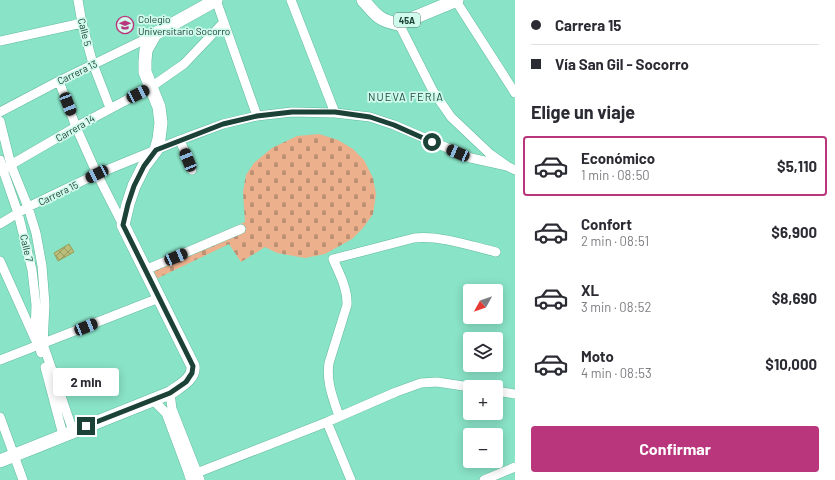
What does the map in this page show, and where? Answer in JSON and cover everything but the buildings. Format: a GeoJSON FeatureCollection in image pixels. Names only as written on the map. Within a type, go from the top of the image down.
{"type":"FeatureCollection","features":[{"type":"Feature","properties":{"kind":"highway"},"geometry":{"type":"LineString","coordinates":[[0,461],[170,393],[186,382],[192,373],[193,366],[123,225],[134,186],[144,166],[156,150],[160,139],[161,123],[159,107],[146,72],[146,50],[155,34],[216,0]]}},
{"type":"Feature","properties":{"kind":"highway","name":"45A"},"geometry":{"type":"LineString","coordinates":[[363,0],[377,17],[398,24],[456,0]]}},
{"type":"Feature","properties":{"kind":"street","name":"Calle 5"},"geometry":{"type":"LineString","coordinates":[[78,0],[93,64],[110,108]]}},
{"type":"Feature","properties":{"kind":"street"},"geometry":{"type":"LineString","coordinates":[[216,0],[257,116]]}},
{"type":"Feature","properties":{"kind":"street"},"geometry":{"type":"LineString","coordinates":[[291,0],[335,112]]}},
{"type":"Feature","properties":{"kind":"street"},"geometry":{"type":"LineString","coordinates":[[456,0],[515,93]]}},
{"type":"Feature","properties":{"kind":"street"},"geometry":{"type":"LineString","coordinates":[[0,41],[82,22]]}},
{"type":"Feature","properties":{"kind":"street","name":"Carrera 14"},"geometry":{"type":"LineString","coordinates":[[4,169],[110,108],[151,87],[184,64],[224,22]]}},
{"type":"Feature","properties":{"kind":"street"},"geometry":{"type":"LineString","coordinates":[[398,24],[433,91],[451,117],[490,154],[511,168]]}},
{"type":"Feature","properties":{"kind":"street","name":"Carrera 13"},"geometry":{"type":"LineString","coordinates":[[0,112],[155,34]]}},
{"type":"Feature","properties":{"kind":"street"},"geometry":{"type":"LineString","coordinates":[[59,81],[76,127],[97,174],[123,225]]}},
{"type":"Feature","properties":{"kind":"street","name":"Carrera 15"},"geometry":{"type":"LineString","coordinates":[[0,224],[28,207],[97,174],[180,140],[223,124],[257,116],[292,112],[335,112],[370,117],[394,125],[471,158],[511,168]]}},
{"type":"Feature","properties":{"kind":"street"},"geometry":{"type":"LineString","coordinates":[[0,121],[4,169],[28,207],[36,233],[42,266],[45,304],[39,342]]}},
{"type":"Feature","properties":{"kind":"street"},"geometry":{"type":"LineString","coordinates":[[180,140],[192,170]]}},
{"type":"Feature","properties":{"kind":"street","name":"Calle 7"},"geometry":{"type":"LineString","coordinates":[[0,160],[18,213],[32,270],[39,342]]}},
{"type":"Feature","properties":{"kind":"street"},"geometry":{"type":"LineString","coordinates":[[145,270],[241,229]]}},
{"type":"Feature","properties":{"kind":"street"},"geometry":{"type":"LineString","coordinates":[[339,416],[330,388],[328,371],[329,363],[348,305],[348,300],[345,286],[333,259],[422,237],[449,241],[496,252]]}},
{"type":"Feature","properties":{"kind":"street"},"geometry":{"type":"LineString","coordinates":[[0,261],[39,342],[68,433]]}},
{"type":"Feature","properties":{"kind":"street"},"geometry":{"type":"LineString","coordinates":[[32,270],[42,266]]}},
{"type":"Feature","properties":{"kind":"street"},"geometry":{"type":"LineString","coordinates":[[0,360],[39,342],[159,298]]}},
{"type":"Feature","properties":{"kind":"street"},"geometry":{"type":"LineString","coordinates":[[195,477],[396,392],[421,383],[437,382],[463,386]]}},
{"type":"Feature","properties":{"kind":"street"},"geometry":{"type":"LineString","coordinates":[[503,392],[515,394]]}},
{"type":"Feature","properties":{"kind":"street"},"geometry":{"type":"LineString","coordinates":[[170,393],[172,409],[195,477]]}},
{"type":"Feature","properties":{"kind":"street"},"geometry":{"type":"LineString","coordinates":[[153,400],[166,413],[195,477]]}},
{"type":"Feature","properties":{"kind":"street"},"geometry":{"type":"LineString","coordinates":[[0,417],[2,430],[14,455],[23,480]]}},
{"type":"Feature","properties":{"kind":"street"},"geometry":{"type":"LineString","coordinates":[[326,422],[352,480]]}},
{"type":"Feature","properties":{"kind":"street"},"geometry":{"type":"LineString","coordinates":[[484,480],[515,467]]}},
{"type":"Feature","properties":{"kind":"green space"},"geometry":{"type":"Polygon","coordinates":[[[319,134],[338,140],[353,149],[364,160],[373,178],[376,194],[373,214],[363,228],[352,239],[325,254],[305,258],[277,253],[265,247],[241,262],[229,244],[156,279],[148,264],[245,222],[243,192],[246,175],[254,163],[272,148],[297,136],[319,134]]]}},
{"type":"Feature","properties":{"kind":"place","name":"Colegio Universitario Socorro"},"geometry":{"type":"Point","coordinates":[125,25]}},
{"type":"Feature","properties":{"kind":"district","name":"NUEVA FERIA"},"geometry":{"type":"Point","coordinates":[406,96]}},
{"type":"Feature","properties":{"kind":"route"},"geometry":{"type":"LineString","coordinates":[[86,426],[170,393],[186,382],[192,373],[193,366],[123,225],[134,186],[144,166],[156,150],[223,124],[257,116],[292,112],[335,112],[370,117],[394,125],[432,142]]}}]}
